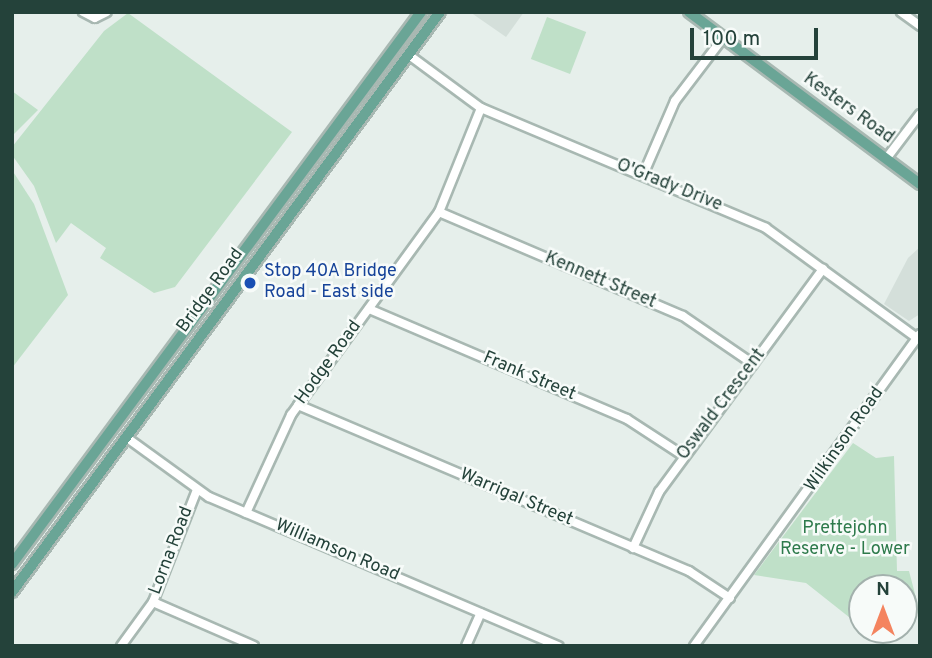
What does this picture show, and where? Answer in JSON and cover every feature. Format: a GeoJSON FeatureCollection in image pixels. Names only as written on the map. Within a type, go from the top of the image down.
{"type":"FeatureCollection","features":[{"type":"Feature","properties":{"kind":"main road","name":"Bridge Road"},"geometry":{"type":"LineString","coordinates":[[12,564],[422,12]]}},
{"type":"Feature","properties":{"kind":"main road","name":"Bridge Road"},"geometry":{"type":"LineString","coordinates":[[12,592],[440,12]]}},
{"type":"Feature","properties":{"kind":"main road","name":"Kesters Road"},"geometry":{"type":"LineString","coordinates":[[690,12],[920,184]]}},
{"type":"Feature","properties":{"kind":"main road"},"geometry":{"type":"LineString","coordinates":[[396,47],[409,55]]}},
{"type":"Feature","properties":{"kind":"main road"},"geometry":{"type":"LineString","coordinates":[[200,312],[212,319]]}},
{"type":"Feature","properties":{"kind":"main road"},"geometry":{"type":"LineString","coordinates":[[113,428],[126,437]]}},
{"type":"Feature","properties":{"kind":"main road"},"geometry":{"type":"LineString","coordinates":[[31,539],[44,548]]}},
{"type":"Feature","properties":{"kind":"street"},"geometry":{"type":"LineString","coordinates":[[83,12],[94,18],[107,12]]}},
{"type":"Feature","properties":{"kind":"street"},"geometry":{"type":"LineString","coordinates":[[901,12],[920,26]]}},
{"type":"Feature","properties":{"kind":"street"},"geometry":{"type":"LineString","coordinates":[[643,175],[675,101],[723,38]]}},
{"type":"Feature","properties":{"kind":"street","name":"O'Grady Drive"},"geometry":{"type":"LineString","coordinates":[[409,55],[481,108],[757,223],[918,336]]}},
{"type":"Feature","properties":{"kind":"street","name":"Hodge Road"},"geometry":{"type":"LineString","coordinates":[[246,513],[298,405],[439,212],[481,108]]}},
{"type":"Feature","properties":{"kind":"street"},"geometry":{"type":"LineString","coordinates":[[887,159],[920,114]]}},
{"type":"Feature","properties":{"kind":"street","name":"Kennett Street"},"geometry":{"type":"LineString","coordinates":[[439,212],[683,316],[753,364]]}},
{"type":"Feature","properties":{"kind":"street","name":"Oswald Crescent"},"geometry":{"type":"LineString","coordinates":[[634,548],[655,499],[684,456],[823,269]]}},
{"type":"Feature","properties":{"kind":"street","name":"Frank Street"},"geometry":{"type":"LineString","coordinates":[[369,309],[627,419],[684,456]]}},
{"type":"Feature","properties":{"kind":"street","name":"Wilkinson Road"},"geometry":{"type":"LineString","coordinates":[[694,646],[918,336]]}},
{"type":"Feature","properties":{"kind":"street","name":"Warrigal Street"},"geometry":{"type":"LineString","coordinates":[[298,405],[696,575],[730,598]]}},
{"type":"Feature","properties":{"kind":"street","name":"Williamson Road"},"geometry":{"type":"LineString","coordinates":[[126,437],[197,490],[559,646]]}},
{"type":"Feature","properties":{"kind":"street","name":"Lorna Road"},"geometry":{"type":"LineString","coordinates":[[121,646],[153,602],[197,490]]}},
{"type":"Feature","properties":{"kind":"street"},"geometry":{"type":"LineString","coordinates":[[153,602],[247,645]]}},
{"type":"Feature","properties":{"kind":"street"},"geometry":{"type":"LineString","coordinates":[[466,646],[481,612]]}},
{"type":"Feature","properties":{"kind":"shaded area"},"geometry":{"type":"Polygon","coordinates":[[[470,12],[524,12],[506,37],[470,12]]]}},
{"type":"Feature","properties":{"kind":"shaded area"},"geometry":{"type":"Polygon","coordinates":[[[920,247],[920,314],[909,321],[884,304],[908,258],[920,247]]]}},
{"type":"Feature","properties":{"kind":"green space"},"geometry":{"type":"Polygon","coordinates":[[[128,13],[292,132],[175,287],[154,293],[100,258],[106,248],[71,223],[56,243],[34,186],[12,155],[12,147],[104,31],[128,13]]]}},
{"type":"Feature","properties":{"kind":"green space"},"geometry":{"type":"Polygon","coordinates":[[[547,17],[586,32],[570,74],[531,59],[547,17]]]}},
{"type":"Feature","properties":{"kind":"green space"},"geometry":{"type":"Polygon","coordinates":[[[12,91],[38,110],[12,136],[12,91]]]}},
{"type":"Feature","properties":{"kind":"green space"},"geometry":{"type":"Polygon","coordinates":[[[12,170],[34,204],[68,295],[12,368],[12,170]]]}},
{"type":"Feature","properties":{"kind":"green space","name":"Prettejohn Reserve - Lower"},"geometry":{"type":"Polygon","coordinates":[[[853,443],[876,458],[894,456],[897,571],[909,571],[910,574],[848,574],[848,616],[806,583],[754,575],[853,443]]]}},
{"type":"Feature","properties":{"kind":"place","name":"Stop 40A Bridge Road - East side"},"geometry":{"type":"Point","coordinates":[250,283]}}]}
